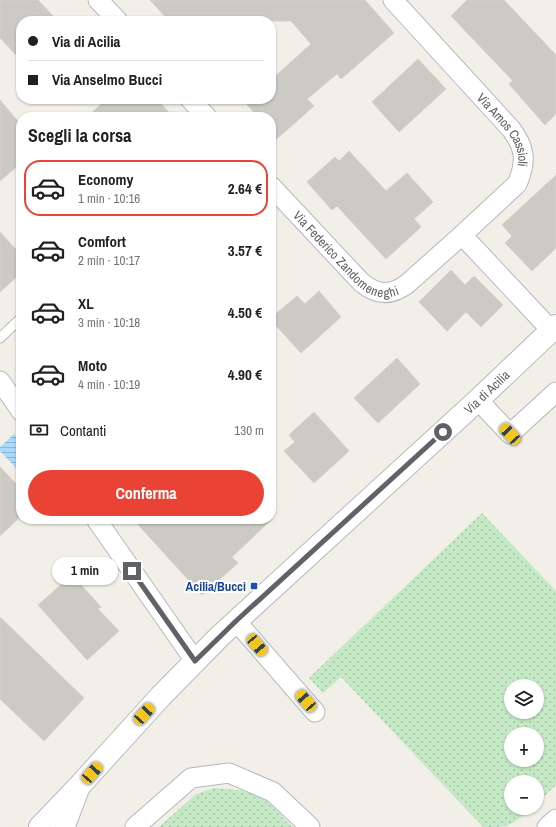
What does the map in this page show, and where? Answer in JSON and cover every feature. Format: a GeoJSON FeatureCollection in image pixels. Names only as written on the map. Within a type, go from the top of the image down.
{"type":"FeatureCollection","features":[{"type":"Feature","properties":{"kind":"street"},"geometry":{"type":"LineString","coordinates":[[98,0],[113,16]]}},
{"type":"Feature","properties":{"kind":"street","name":"Via Amos Cassioli"},"geometry":{"type":"LineString","coordinates":[[393,0],[511,128],[523,151],[523,168],[517,184],[462,235]]}},
{"type":"Feature","properties":{"kind":"street"},"geometry":{"type":"LineString","coordinates":[[195,104],[202,112]]}},
{"type":"Feature","properties":{"kind":"street","name":"Via Federico Zandomeneghi"},"geometry":{"type":"LineString","coordinates":[[276,191],[361,282],[375,291],[383,293],[401,289],[462,235]]}},
{"type":"Feature","properties":{"kind":"street"},"geometry":{"type":"LineString","coordinates":[[462,235],[554,328]]}},
{"type":"Feature","properties":{"kind":"street","name":"Via di Acilia"},"geometry":{"type":"LineString","coordinates":[[40,827],[161,696],[236,621],[478,400],[554,328]]}},
{"type":"Feature","properties":{"kind":"street"},"geometry":{"type":"LineString","coordinates":[[0,381],[16,404]]}},
{"type":"Feature","properties":{"kind":"street"},"geometry":{"type":"LineString","coordinates":[[478,400],[510,434],[556,392]]}},
{"type":"Feature","properties":{"kind":"street"},"geometry":{"type":"LineString","coordinates":[[99,524],[195,661]]}},
{"type":"Feature","properties":{"kind":"street"},"geometry":{"type":"LineString","coordinates":[[236,621],[315,712]]}},
{"type":"Feature","properties":{"kind":"street"},"geometry":{"type":"LineString","coordinates":[[135,827],[191,778],[229,773],[273,792],[310,827]]}},
{"type":"Feature","properties":{"kind":"street"},"geometry":{"type":"LineString","coordinates":[[65,827],[82,783]]}},
{"type":"Feature","properties":{"kind":"street"},"geometry":{"type":"LineString","coordinates":[[547,827],[556,819]]}},
{"type":"Feature","properties":{"kind":"lane"},"geometry":{"type":"LineString","coordinates":[[0,338],[16,323]]}},
{"type":"Feature","properties":{"kind":"green space"},"geometry":{"type":"Polygon","coordinates":[[[482,513],[556,591],[556,785],[544,796],[544,775],[504,775],[504,815],[523,815],[509,825],[500,827],[483,827],[341,677],[323,693],[309,678],[482,513]]]}},
{"type":"Feature","properties":{"kind":"green space"},"geometry":{"type":"Polygon","coordinates":[[[214,788],[241,791],[260,797],[272,806],[292,827],[159,827],[196,794],[214,788]]]}},
{"type":"Feature","properties":{"kind":"water"},"geometry":{"type":"Polygon","coordinates":[[[14,434],[16,437],[16,468],[0,451],[0,447],[14,434]]]}},
{"type":"Feature","properties":{"kind":"building"},"geometry":{"type":"Polygon","coordinates":[[[0,0],[38,0],[53,16],[16,16],[16,55],[0,38],[0,0]]]}},
{"type":"Feature","properties":{"kind":"building"},"geometry":{"type":"Polygon","coordinates":[[[150,0],[365,0],[394,33],[341,79],[337,74],[307,99],[314,106],[276,140],[276,112],[254,112],[246,104],[276,104],[276,76],[311,44],[291,21],[276,21],[276,16],[164,16],[150,0]]]}},
{"type":"Feature","properties":{"kind":"building"},"geometry":{"type":"Polygon","coordinates":[[[467,0],[504,0],[556,55],[556,114],[545,125],[509,84],[513,81],[451,16],[467,0]]]}},
{"type":"Feature","properties":{"kind":"building"},"geometry":{"type":"Polygon","coordinates":[[[418,59],[446,89],[399,132],[372,102],[418,59]]]}},
{"type":"Feature","properties":{"kind":"building"},"geometry":{"type":"Polygon","coordinates":[[[0,100],[16,119],[16,167],[0,181],[0,100]]]}},
{"type":"Feature","properties":{"kind":"building"},"geometry":{"type":"Polygon","coordinates":[[[101,104],[161,104],[169,112],[93,112],[101,104]]]}},
{"type":"Feature","properties":{"kind":"building"},"geometry":{"type":"Polygon","coordinates":[[[349,151],[386,191],[407,173],[433,202],[414,219],[421,227],[386,259],[337,206],[332,210],[307,182],[335,157],[339,161],[349,151]]]}},
{"type":"Feature","properties":{"kind":"building"},"geometry":{"type":"Polygon","coordinates":[[[556,175],[556,248],[532,271],[505,243],[512,236],[502,225],[556,175]]]}},
{"type":"Feature","properties":{"kind":"building"},"geometry":{"type":"Polygon","coordinates":[[[0,232],[16,250],[16,278],[0,292],[0,232]]]}},
{"type":"Feature","properties":{"kind":"building"},"geometry":{"type":"Polygon","coordinates":[[[451,270],[465,285],[474,276],[503,305],[481,327],[466,312],[447,331],[419,302],[451,270]]]}},
{"type":"Feature","properties":{"kind":"building"},"geometry":{"type":"Polygon","coordinates":[[[319,291],[341,317],[301,353],[276,326],[276,314],[297,296],[305,304],[319,291]]]}},
{"type":"Feature","properties":{"kind":"building"},"geometry":{"type":"Polygon","coordinates":[[[397,358],[420,384],[378,423],[354,398],[397,358]]]}},
{"type":"Feature","properties":{"kind":"building"},"geometry":{"type":"Polygon","coordinates":[[[314,412],[349,451],[314,483],[284,451],[295,442],[289,435],[314,412]]]}},
{"type":"Feature","properties":{"kind":"building"},"geometry":{"type":"Polygon","coordinates":[[[0,467],[16,484],[16,521],[0,536],[0,467]]]}},
{"type":"Feature","properties":{"kind":"building"},"geometry":{"type":"Polygon","coordinates":[[[138,524],[267,524],[232,557],[238,563],[202,595],[138,524]]]}},
{"type":"Feature","properties":{"kind":"building"},"geometry":{"type":"Polygon","coordinates":[[[72,575],[101,607],[98,609],[119,631],[87,660],[38,605],[72,575]]]}},
{"type":"Feature","properties":{"kind":"building"},"geometry":{"type":"Polygon","coordinates":[[[0,617],[84,698],[44,741],[0,699],[0,617]]]}},
{"type":"Feature","properties":{"kind":"place","name":"Acilia/Bucci"},"geometry":{"type":"Point","coordinates":[254,586]}},
{"type":"Feature","properties":{"kind":"route"},"geometry":{"type":"LineString","coordinates":[[132,571],[195,661],[236,621],[443,432]]}}]}
